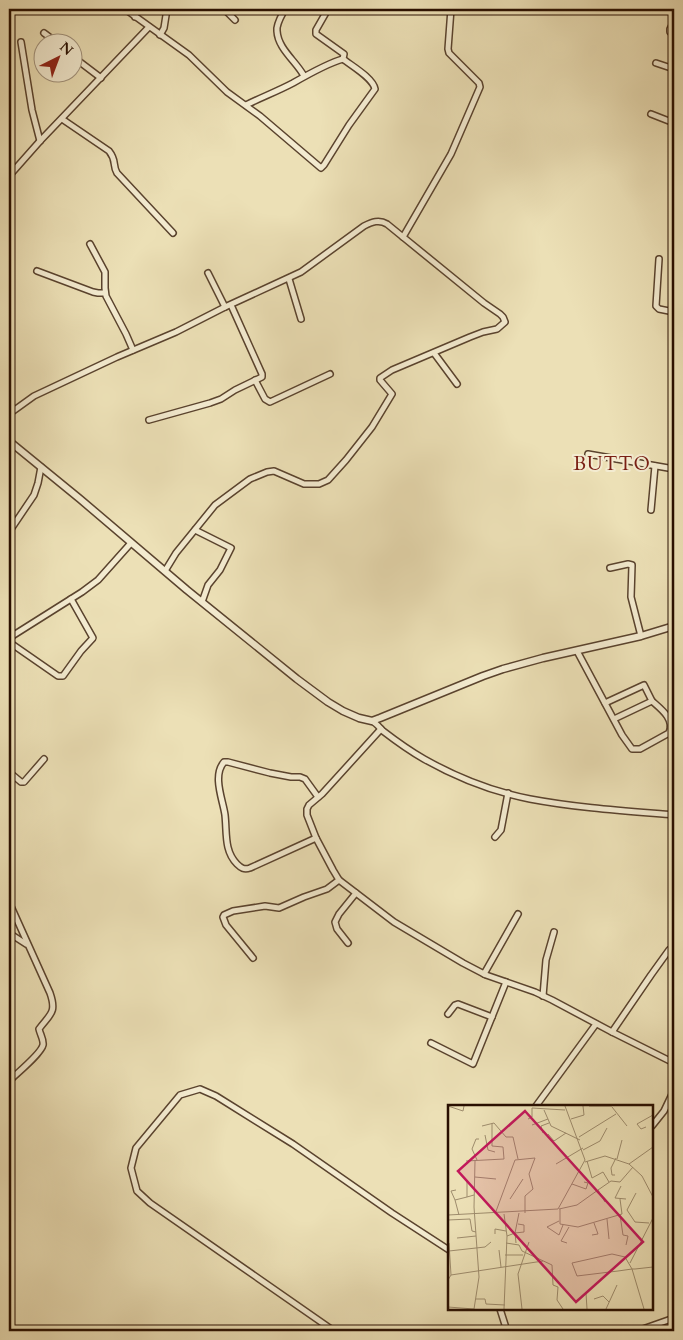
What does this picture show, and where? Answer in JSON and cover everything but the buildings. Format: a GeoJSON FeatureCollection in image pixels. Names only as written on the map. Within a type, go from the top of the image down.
{"type":"FeatureCollection","features":[{"type":"Feature","properties":{"kind":"street"},"geometry":{"type":"LineString","coordinates":[[125,9],[189,55],[227,92],[246,105],[320,168],[375,89],[375,85],[371,80],[343,59]]}},
{"type":"Feature","properties":{"kind":"street"},"geometry":{"type":"LineString","coordinates":[[135,9],[135,17]]}},
{"type":"Feature","properties":{"kind":"street"},"geometry":{"type":"LineString","coordinates":[[160,35],[164,28],[167,9]]}},
{"type":"Feature","properties":{"kind":"street"},"geometry":{"type":"LineString","coordinates":[[224,9],[235,20]]}},
{"type":"Feature","properties":{"kind":"street"},"geometry":{"type":"LineString","coordinates":[[285,9],[277,26],[277,32],[284,49],[304,76]]}},
{"type":"Feature","properties":{"kind":"street"},"geometry":{"type":"LineString","coordinates":[[328,9],[315,32],[344,54],[343,59]]}},
{"type":"Feature","properties":{"kind":"street"},"geometry":{"type":"LineString","coordinates":[[403,237],[451,154],[480,88],[479,84],[449,52],[451,9]]}},
{"type":"Feature","properties":{"kind":"street"},"geometry":{"type":"LineString","coordinates":[[674,21],[670,32],[674,34]]}},
{"type":"Feature","properties":{"kind":"street"},"geometry":{"type":"LineString","coordinates":[[9,176],[149,27]]}},
{"type":"Feature","properties":{"kind":"street"},"geometry":{"type":"LineString","coordinates":[[21,42],[32,110],[40,141]]}},
{"type":"Feature","properties":{"kind":"street"},"geometry":{"type":"LineString","coordinates":[[246,105],[343,59]]}},
{"type":"Feature","properties":{"kind":"street"},"geometry":{"type":"LineString","coordinates":[[656,63],[674,69]]}},
{"type":"Feature","properties":{"kind":"street"},"geometry":{"type":"LineString","coordinates":[[82,64],[101,78]]}},
{"type":"Feature","properties":{"kind":"street"},"geometry":{"type":"LineString","coordinates":[[651,114],[674,123]]}},
{"type":"Feature","properties":{"kind":"street"},"geometry":{"type":"LineString","coordinates":[[62,119],[108,151],[114,159],[116,173],[173,233]]}},
{"type":"Feature","properties":{"kind":"street"},"geometry":{"type":"LineString","coordinates":[[9,414],[34,396],[176,332],[308,269],[364,226],[372,222],[384,222],[505,319],[503,324],[497,329],[483,332],[392,370],[380,378],[392,394],[372,426],[328,480],[319,484],[304,484],[274,471],[250,479],[214,505],[176,553],[166,571]]}},
{"type":"Feature","properties":{"kind":"street"},"geometry":{"type":"LineString","coordinates":[[90,244],[105,272],[105,293],[109,303],[133,350]]}},
{"type":"Feature","properties":{"kind":"street"},"geometry":{"type":"LineString","coordinates":[[659,259],[656,306],[659,309],[674,312]]}},
{"type":"Feature","properties":{"kind":"street"},"geometry":{"type":"LineString","coordinates":[[37,271],[93,292],[105,293]]}},
{"type":"Feature","properties":{"kind":"street"},"geometry":{"type":"LineString","coordinates":[[149,420],[221,399],[262,377],[228,306],[208,274]]}},
{"type":"Feature","properties":{"kind":"street"},"geometry":{"type":"LineString","coordinates":[[289,279],[301,319]]}},
{"type":"Feature","properties":{"kind":"street"},"geometry":{"type":"LineString","coordinates":[[434,353],[458,384]]}},
{"type":"Feature","properties":{"kind":"street"},"geometry":{"type":"LineString","coordinates":[[255,380],[265,399],[270,402],[330,374]]}},
{"type":"Feature","properties":{"kind":"street"},"geometry":{"type":"LineString","coordinates":[[9,441],[297,679],[323,698],[351,714],[372,721],[424,758],[460,776],[530,799],[674,815]]}},
{"type":"Feature","properties":{"kind":"street"},"geometry":{"type":"LineString","coordinates":[[588,454],[674,470]]}},
{"type":"Feature","properties":{"kind":"street"},"geometry":{"type":"LineString","coordinates":[[651,510],[654,466]]}},
{"type":"Feature","properties":{"kind":"street"},"geometry":{"type":"LineString","coordinates":[[9,532],[34,495],[41,467]]}},
{"type":"Feature","properties":{"kind":"street"},"geometry":{"type":"LineString","coordinates":[[195,530],[232,548],[220,570],[208,585],[202,602]]}},
{"type":"Feature","properties":{"kind":"street"},"geometry":{"type":"LineString","coordinates":[[9,638],[98,580],[131,543]]}},
{"type":"Feature","properties":{"kind":"street"},"geometry":{"type":"LineString","coordinates":[[610,568],[628,564],[632,565],[631,597],[642,636]]}},
{"type":"Feature","properties":{"kind":"street"},"geometry":{"type":"LineString","coordinates":[[9,642],[58,676],[63,676],[93,638],[71,599]]}},
{"type":"Feature","properties":{"kind":"street"},"geometry":{"type":"LineString","coordinates":[[372,721],[496,671],[543,658],[642,636],[674,626]]}},
{"type":"Feature","properties":{"kind":"street"},"geometry":{"type":"LineString","coordinates":[[577,651],[614,720],[632,748],[640,749],[669,733],[671,728],[668,717],[652,701],[644,685],[605,703]]}},
{"type":"Feature","properties":{"kind":"street"},"geometry":{"type":"LineString","coordinates":[[614,720],[652,701]]}},
{"type":"Feature","properties":{"kind":"street"},"geometry":{"type":"LineString","coordinates":[[381,729],[307,809],[307,815],[316,838],[339,880],[394,922],[484,974],[544,996],[674,1064]]}},
{"type":"Feature","properties":{"kind":"street"},"geometry":{"type":"LineString","coordinates":[[9,772],[24,782],[44,759]]}},
{"type":"Feature","properties":{"kind":"street"},"geometry":{"type":"LineString","coordinates":[[316,838],[250,868],[243,869],[229,854],[225,813],[218,786],[222,765],[224,762],[228,762],[270,773],[300,777],[305,779],[318,798]]}},
{"type":"Feature","properties":{"kind":"street"},"geometry":{"type":"LineString","coordinates":[[495,837],[501,830],[508,793]]}},
{"type":"Feature","properties":{"kind":"street"},"geometry":{"type":"LineString","coordinates":[[253,958],[226,926],[224,915],[233,911],[265,906],[279,908],[326,889],[339,880]]}},
{"type":"Feature","properties":{"kind":"street"},"geometry":{"type":"LineString","coordinates":[[348,943],[337,929],[335,922],[356,893]]}},
{"type":"Feature","properties":{"kind":"street"},"geometry":{"type":"LineString","coordinates":[[9,902],[50,993],[53,1005],[53,1012],[39,1029],[43,1044],[41,1049],[9,1081]]}},
{"type":"Feature","properties":{"kind":"street"},"geometry":{"type":"LineString","coordinates":[[484,974],[518,914]]}},
{"type":"Feature","properties":{"kind":"street"},"geometry":{"type":"LineString","coordinates":[[544,996],[546,960],[554,932]]}},
{"type":"Feature","properties":{"kind":"street"},"geometry":{"type":"LineString","coordinates":[[9,933],[27,944]]}},
{"type":"Feature","properties":{"kind":"street"},"geometry":{"type":"LineString","coordinates":[[612,1032],[650,975],[670,950]]}},
{"type":"Feature","properties":{"kind":"street"},"geometry":{"type":"LineString","coordinates":[[431,1043],[472,1064],[506,982]]}},
{"type":"Feature","properties":{"kind":"street"},"geometry":{"type":"LineString","coordinates":[[448,1014],[454,1005],[458,1004],[492,1017]]}},
{"type":"Feature","properties":{"kind":"street"},"geometry":{"type":"LineString","coordinates":[[537,1105],[596,1024]]}},
{"type":"Feature","properties":{"kind":"street"},"geometry":{"type":"LineString","coordinates":[[334,1331],[150,1203],[137,1191],[131,1168],[136,1148],[180,1095],[200,1089],[216,1096],[293,1144],[448,1249]]}},
{"type":"Feature","properties":{"kind":"street"},"geometry":{"type":"LineString","coordinates":[[653,1125],[664,1111],[674,1090]]}},
{"type":"Feature","properties":{"kind":"street"},"geometry":{"type":"LineString","coordinates":[[500,1310],[508,1331]]}},
{"type":"Feature","properties":{"kind":"street"},"geometry":{"type":"LineString","coordinates":[[637,1331],[674,1318]]}},
{"type":"Feature","properties":{"kind":"district","name":"BUTTO"},"geometry":{"type":"Point","coordinates":[612,464]}}]}
